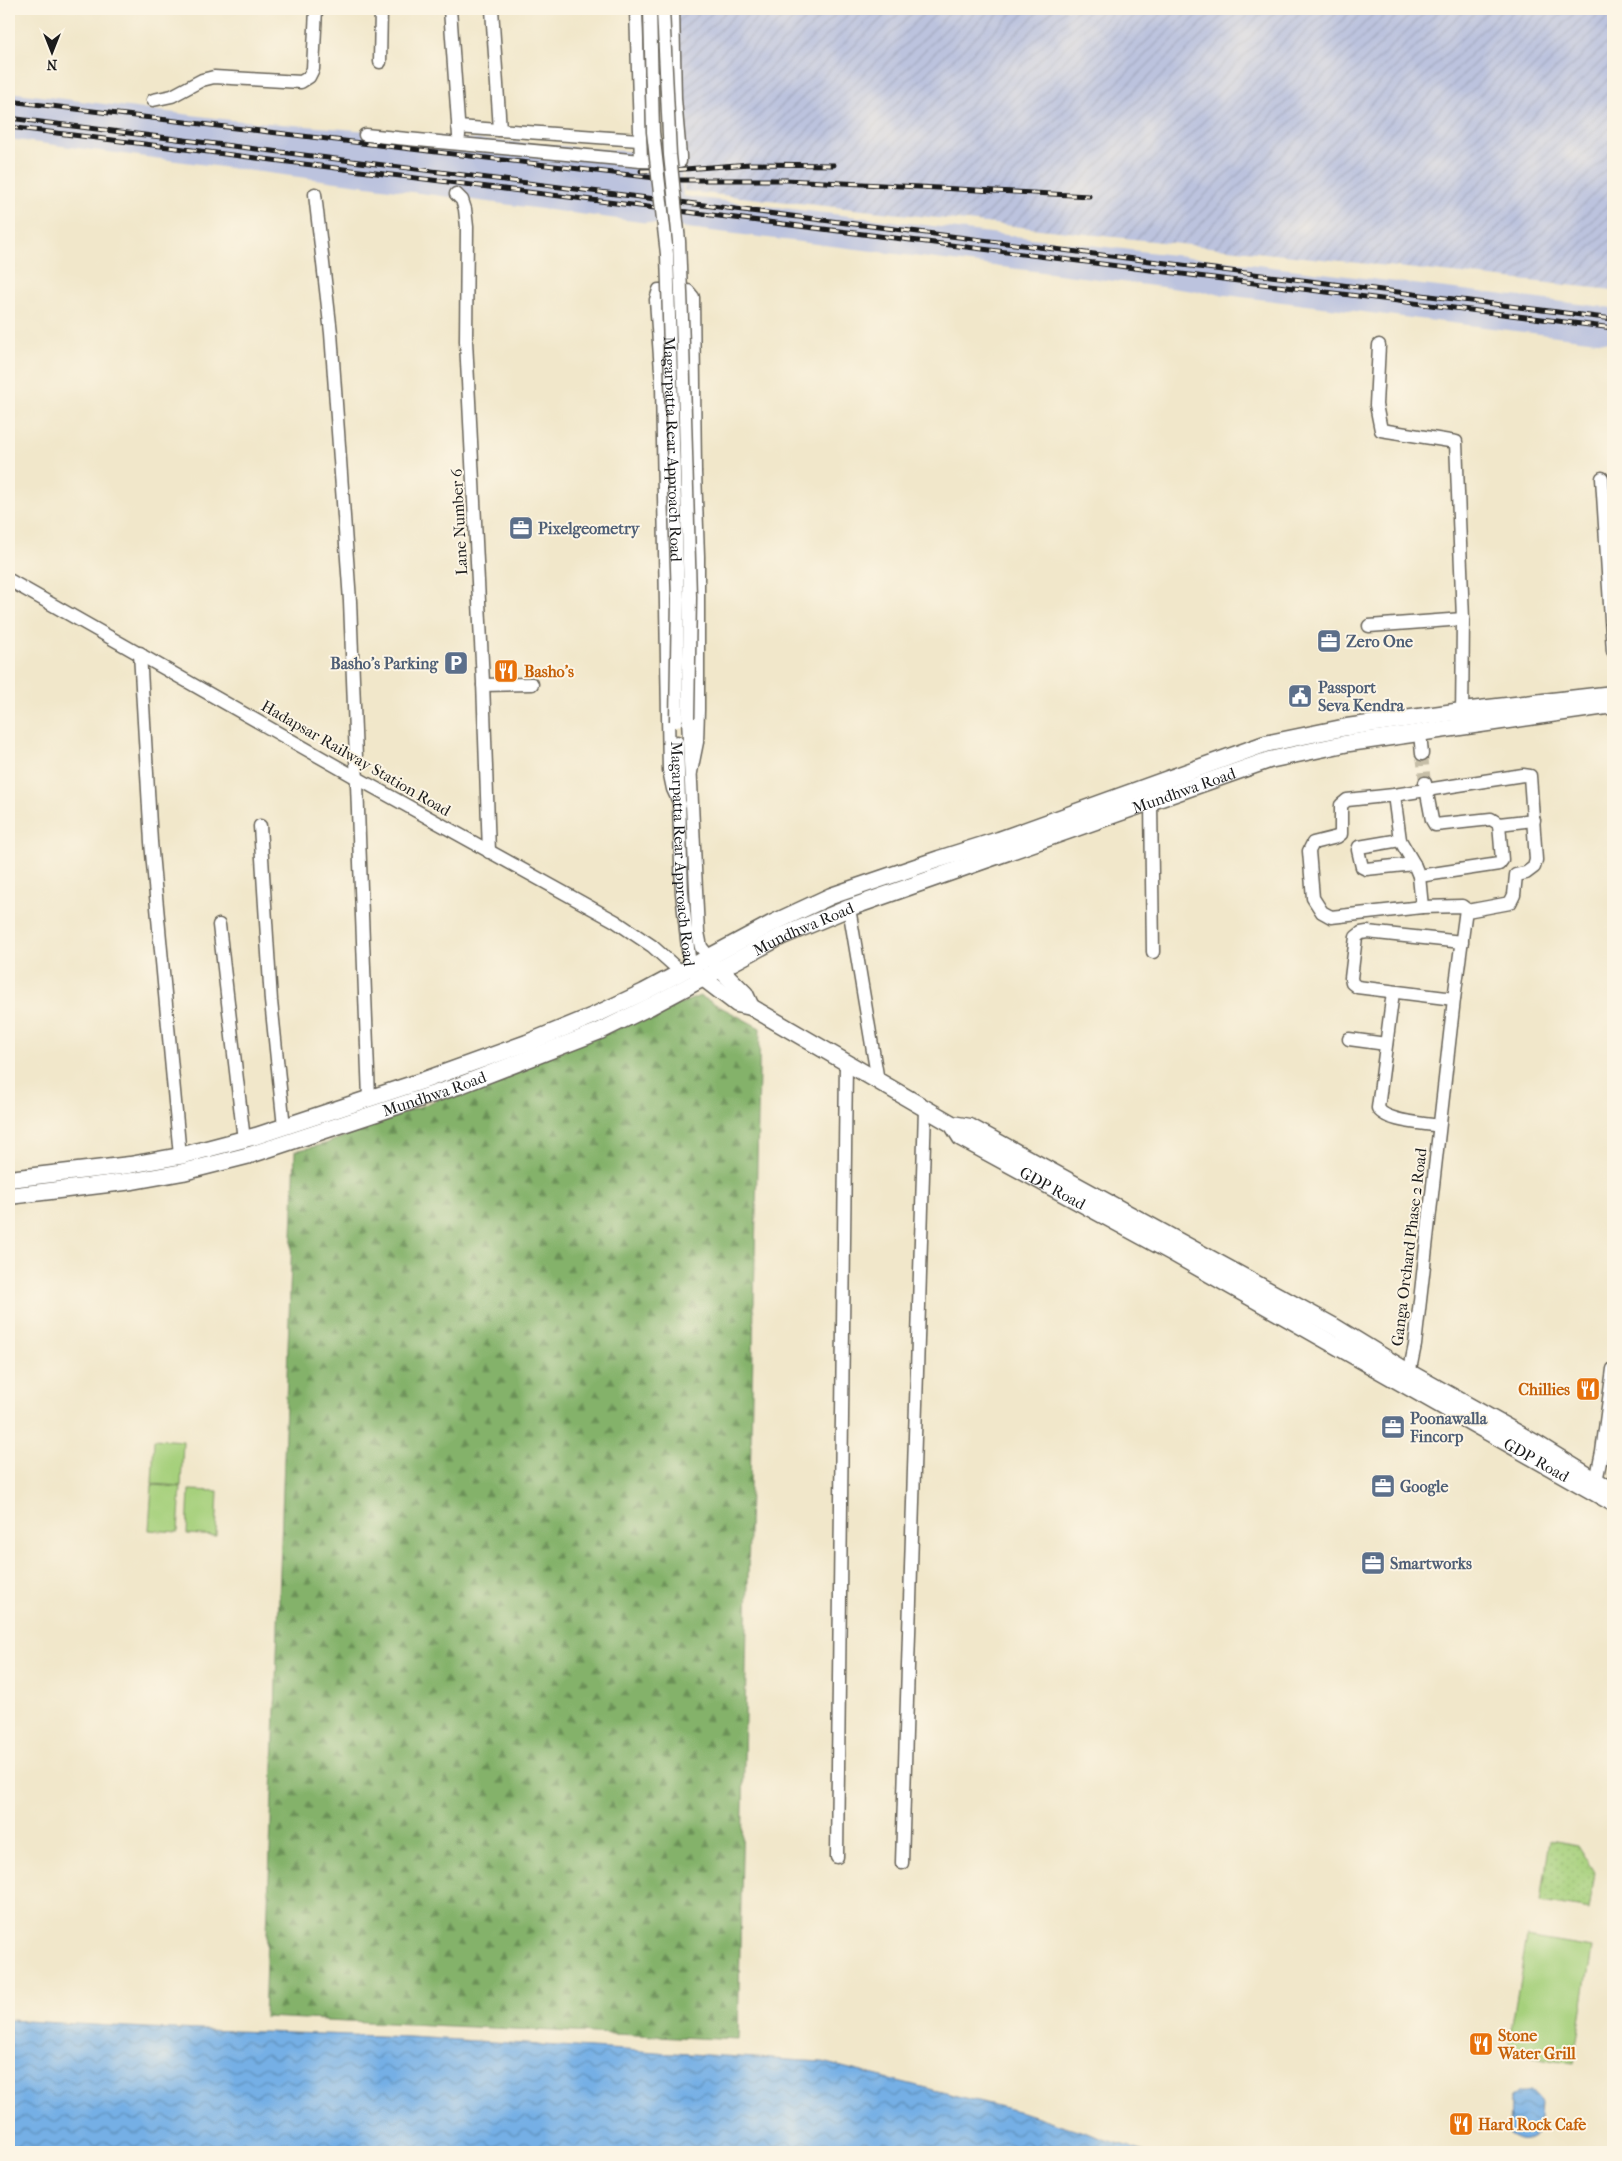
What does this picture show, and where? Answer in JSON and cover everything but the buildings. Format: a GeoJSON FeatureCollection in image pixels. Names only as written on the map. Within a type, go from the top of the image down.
{"type":"FeatureCollection","features":[{"type":"Feature","properties":{"kind":"main road","name":"Mundhwa Road"},"geometry":{"type":"LineString","coordinates":[[9,1196],[133,1181],[183,1172],[254,1143],[284,1127],[527,1043],[593,1016],[773,923],[831,896],[942,866],[1151,803],[1267,752],[1420,733],[1462,719],[1613,694]]}},
{"type":"Feature","properties":{"kind":"main road","name":"Mundhwa Road"},"geometry":{"type":"LineString","coordinates":[[9,1179],[130,1165],[254,1143],[458,1086],[600,1031],[780,937],[999,840],[1347,727],[1462,719],[1613,705]]}},
{"type":"Feature","properties":{"kind":"main road","name":"Magarpatta Rear Approach Road"},"geometry":{"type":"LineString","coordinates":[[720,969],[745,994],[751,1007]]}},
{"type":"Feature","properties":{"kind":"main road","name":"Magarpatta Rear Approach Road"},"geometry":{"type":"LineString","coordinates":[[703,978],[736,1004],[751,1007]]}},
{"type":"Feature","properties":{"kind":"main road","name":"GDP Road"},"geometry":{"type":"LineString","coordinates":[[751,1007],[952,1124],[961,1138],[1408,1380],[1613,1503]]}},
{"type":"Feature","properties":{"kind":"main road"},"geometry":{"type":"LineString","coordinates":[[1408,1380],[1537,1444],[1613,1491]]}},
{"type":"Feature","properties":{"kind":"street"},"geometry":{"type":"LineString","coordinates":[[153,100],[172,96],[202,80],[214,78],[301,82],[309,77],[313,69],[316,9]]}},
{"type":"Feature","properties":{"kind":"street"},"geometry":{"type":"LineString","coordinates":[[380,62],[381,9]]}},
{"type":"Feature","properties":{"kind":"street"},"geometry":{"type":"LineString","coordinates":[[450,9],[460,144]]}},
{"type":"Feature","properties":{"kind":"street"},"geometry":{"type":"LineString","coordinates":[[492,9],[500,130]]}},
{"type":"Feature","properties":{"kind":"street"},"geometry":{"type":"LineString","coordinates":[[636,9],[641,161]]}},
{"type":"Feature","properties":{"kind":"street","name":"Magarpatta Rear Approach Road"},"geometry":{"type":"LineString","coordinates":[[650,9],[653,132],[668,264],[682,720],[691,772],[698,932],[701,947],[720,969]]}},
{"type":"Feature","properties":{"kind":"street","name":"Magarpatta Rear Approach Road"},"geometry":{"type":"LineString","coordinates":[[662,9],[670,155],[679,241],[684,344],[690,597],[682,720],[680,804],[685,970],[703,978]]}},
{"type":"Feature","properties":{"kind":"street"},"geometry":{"type":"LineString","coordinates":[[365,135],[641,161],[680,161],[673,9]]}},
{"type":"Feature","properties":{"kind":"street"},"geometry":{"type":"LineString","coordinates":[[458,127],[639,140]]}},
{"type":"Feature","properties":{"kind":"street"},"geometry":{"type":"LineString","coordinates":[[315,194],[331,333],[350,601],[369,1098]]}},
{"type":"Feature","properties":{"kind":"street","name":"Lane Number 6"},"geometry":{"type":"LineString","coordinates":[[456,194],[462,200],[467,227],[466,340],[483,685],[489,852]]}},
{"type":"Feature","properties":{"kind":"street"},"geometry":{"type":"LineString","coordinates":[[680,804],[673,789],[669,770],[662,385],[656,300],[659,290],[688,291],[692,297],[694,472],[698,556],[698,710],[697,742],[691,772]]}},
{"type":"Feature","properties":{"kind":"street"},"geometry":{"type":"LineString","coordinates":[[1379,345],[1376,405],[1381,430],[1456,442],[1463,619],[1462,719]]}},
{"type":"Feature","properties":{"kind":"street"},"geometry":{"type":"LineString","coordinates":[[1602,478],[1613,651]]}},
{"type":"Feature","properties":{"kind":"street","name":"Hadapsar Railway Station Road"},"geometry":{"type":"LineString","coordinates":[[9,580],[357,778],[615,921],[685,970]]}},
{"type":"Feature","properties":{"kind":"street"},"geometry":{"type":"LineString","coordinates":[[1369,626],[1463,619]]}},
{"type":"Feature","properties":{"kind":"street"},"geometry":{"type":"LineString","coordinates":[[140,653],[151,842],[180,1156]]}},
{"type":"Feature","properties":{"kind":"street"},"geometry":{"type":"LineString","coordinates":[[483,685],[532,684]]}},
{"type":"Feature","properties":{"kind":"street"},"geometry":{"type":"LineString","coordinates":[[1420,733],[1422,754]]}},
{"type":"Feature","properties":{"kind":"street"},"geometry":{"type":"LineString","coordinates":[[1523,775],[1530,776],[1536,860],[1534,867],[1526,873],[1516,875],[1514,895],[1510,903],[1467,911],[1462,906],[1422,907],[1338,918],[1331,917],[1322,912],[1313,898],[1309,851],[1313,843],[1337,838],[1341,834],[1341,805],[1347,800],[1394,795],[1426,787],[1523,775]]}},
{"type":"Feature","properties":{"kind":"street"},"geometry":{"type":"LineString","coordinates":[[1426,787],[1432,820],[1435,825],[1491,819],[1499,824],[1534,820]]}},
{"type":"Feature","properties":{"kind":"street"},"geometry":{"type":"LineString","coordinates":[[1394,795],[1400,840],[1416,870],[1422,907]]}},
{"type":"Feature","properties":{"kind":"street"},"geometry":{"type":"LineString","coordinates":[[1151,803],[1153,952]]}},
{"type":"Feature","properties":{"kind":"street"},"geometry":{"type":"LineString","coordinates":[[1400,840],[1359,847],[1362,867],[1366,869],[1416,870],[1499,864],[1502,860],[1499,824]]}},
{"type":"Feature","properties":{"kind":"street"},"geometry":{"type":"LineString","coordinates":[[260,826],[271,1001],[284,1127]]}},
{"type":"Feature","properties":{"kind":"street"},"geometry":{"type":"LineString","coordinates":[[849,908],[878,1081]]}},
{"type":"Feature","properties":{"kind":"street","name":"Ganga Orchard Phase 2 Road"},"geometry":{"type":"LineString","coordinates":[[1408,1380],[1454,999],[1467,911]]}},
{"type":"Feature","properties":{"kind":"street"},"geometry":{"type":"LineString","coordinates":[[219,925],[254,1143]]}},
{"type":"Feature","properties":{"kind":"street"},"geometry":{"type":"LineString","coordinates":[[1454,999],[1356,987],[1352,983],[1356,937],[1361,933],[1462,942]]}},
{"type":"Feature","properties":{"kind":"street"},"geometry":{"type":"LineString","coordinates":[[1393,992],[1377,1102],[1380,1113],[1389,1118],[1439,1126]]}},
{"type":"Feature","properties":{"kind":"street"},"geometry":{"type":"LineString","coordinates":[[1349,1039],[1386,1044]]}},
{"type":"Feature","properties":{"kind":"street"},"geometry":{"type":"LineString","coordinates":[[837,1856],[846,1063]]}},
{"type":"Feature","properties":{"kind":"street"},"geometry":{"type":"LineString","coordinates":[[902,1863],[925,1108]]}},
{"type":"Feature","properties":{"kind":"street"},"geometry":{"type":"LineString","coordinates":[[1596,1481],[1602,1452],[1613,1369]]}},
{"type":"Feature","properties":{"kind":"shaded area"},"geometry":{"type":"Polygon","coordinates":[[[677,9],[1613,9],[1613,290],[684,191],[677,9]]]}},
{"type":"Feature","properties":{"kind":"shaded area"},"geometry":{"type":"Polygon","coordinates":[[[9,92],[231,120],[660,154],[681,166],[683,196],[1613,308],[1613,343],[679,227],[9,139],[9,92]]]}},
{"type":"Feature","properties":{"kind":"green space"},"geometry":{"type":"Polygon","coordinates":[[[700,996],[760,1028],[738,2040],[264,2017],[295,1151],[325,1144],[700,996]]]}},
{"type":"Feature","properties":{"kind":"green space"},"geometry":{"type":"Polygon","coordinates":[[[154,1439],[183,1441],[181,1486],[152,1484],[154,1439]]]}},
{"type":"Feature","properties":{"kind":"green space"},"geometry":{"type":"Polygon","coordinates":[[[152,1485],[181,1487],[178,1532],[149,1530],[152,1485]]]}},
{"type":"Feature","properties":{"kind":"green space"},"geometry":{"type":"Polygon","coordinates":[[[189,1490],[218,1491],[216,1536],[187,1534],[189,1490]]]}},
{"type":"Feature","properties":{"kind":"green space"},"geometry":{"type":"Polygon","coordinates":[[[1550,1840],[1578,1845],[1595,1872],[1589,1910],[1541,1902],[1550,1840]]]}},
{"type":"Feature","properties":{"kind":"green space"},"geometry":{"type":"Polygon","coordinates":[[[1527,1937],[1592,1948],[1573,2064],[1507,2052],[1527,1937]]]}},
{"type":"Feature","properties":{"kind":"water"},"geometry":{"type":"Polygon","coordinates":[[[9,2020],[146,2028],[410,2037],[822,2062],[1022,2112],[1145,2152],[9,2152],[9,2020]]]}},
{"type":"Feature","properties":{"kind":"water"},"geometry":{"type":"Polygon","coordinates":[[[1519,2091],[1532,2091],[1541,2101],[1539,2133],[1524,2140],[1509,2135],[1510,2098],[1519,2091]]]}},
{"type":"Feature","properties":{"kind":"tunnel"},"geometry":{"type":"LineString","coordinates":[[1422,754],[1425,783]]}},
{"type":"Feature","properties":{"kind":"railway"},"geometry":{"type":"LineString","coordinates":[[9,101],[672,180],[786,180],[1089,196]]}},
{"type":"Feature","properties":{"kind":"railway"},"geometry":{"type":"LineString","coordinates":[[9,118],[1613,319]]}},
{"type":"Feature","properties":{"kind":"railway"},"geometry":{"type":"LineString","coordinates":[[9,127],[1613,328]]}},
{"type":"Feature","properties":{"kind":"railway"},"geometry":{"type":"LineString","coordinates":[[641,171],[750,164],[834,165]]}},
{"type":"Feature","properties":{"kind":"place","name":"Pixelgeometry"},"geometry":{"type":"Point","coordinates":[521,528]}},
{"type":"Feature","properties":{"kind":"place","name":"Zero One"},"geometry":{"type":"Point","coordinates":[1329,641]}},
{"type":"Feature","properties":{"kind":"place","name":"Basho's Parking"},"geometry":{"type":"Point","coordinates":[456,663]}},
{"type":"Feature","properties":{"kind":"place","name":"Basho's"},"geometry":{"type":"Point","coordinates":[506,671]}},
{"type":"Feature","properties":{"kind":"place","name":"Passport Seva Kendra"},"geometry":{"type":"Point","coordinates":[1300,696]}},
{"type":"Feature","properties":{"kind":"place","name":"Chillies"},"geometry":{"type":"Point","coordinates":[1588,1389]}},
{"type":"Feature","properties":{"kind":"place","name":"Poonawalla Fincorp"},"geometry":{"type":"Point","coordinates":[1393,1427]}},
{"type":"Feature","properties":{"kind":"place","name":"Google"},"geometry":{"type":"Point","coordinates":[1383,1486]}},
{"type":"Feature","properties":{"kind":"place","name":"Smartworks"},"geometry":{"type":"Point","coordinates":[1373,1563]}},
{"type":"Feature","properties":{"kind":"place","name":"Stone Water Grill"},"geometry":{"type":"Point","coordinates":[1481,2044]}},
{"type":"Feature","properties":{"kind":"place","name":"Hard Rock Cafe"},"geometry":{"type":"Point","coordinates":[1461,2124]}}]}
